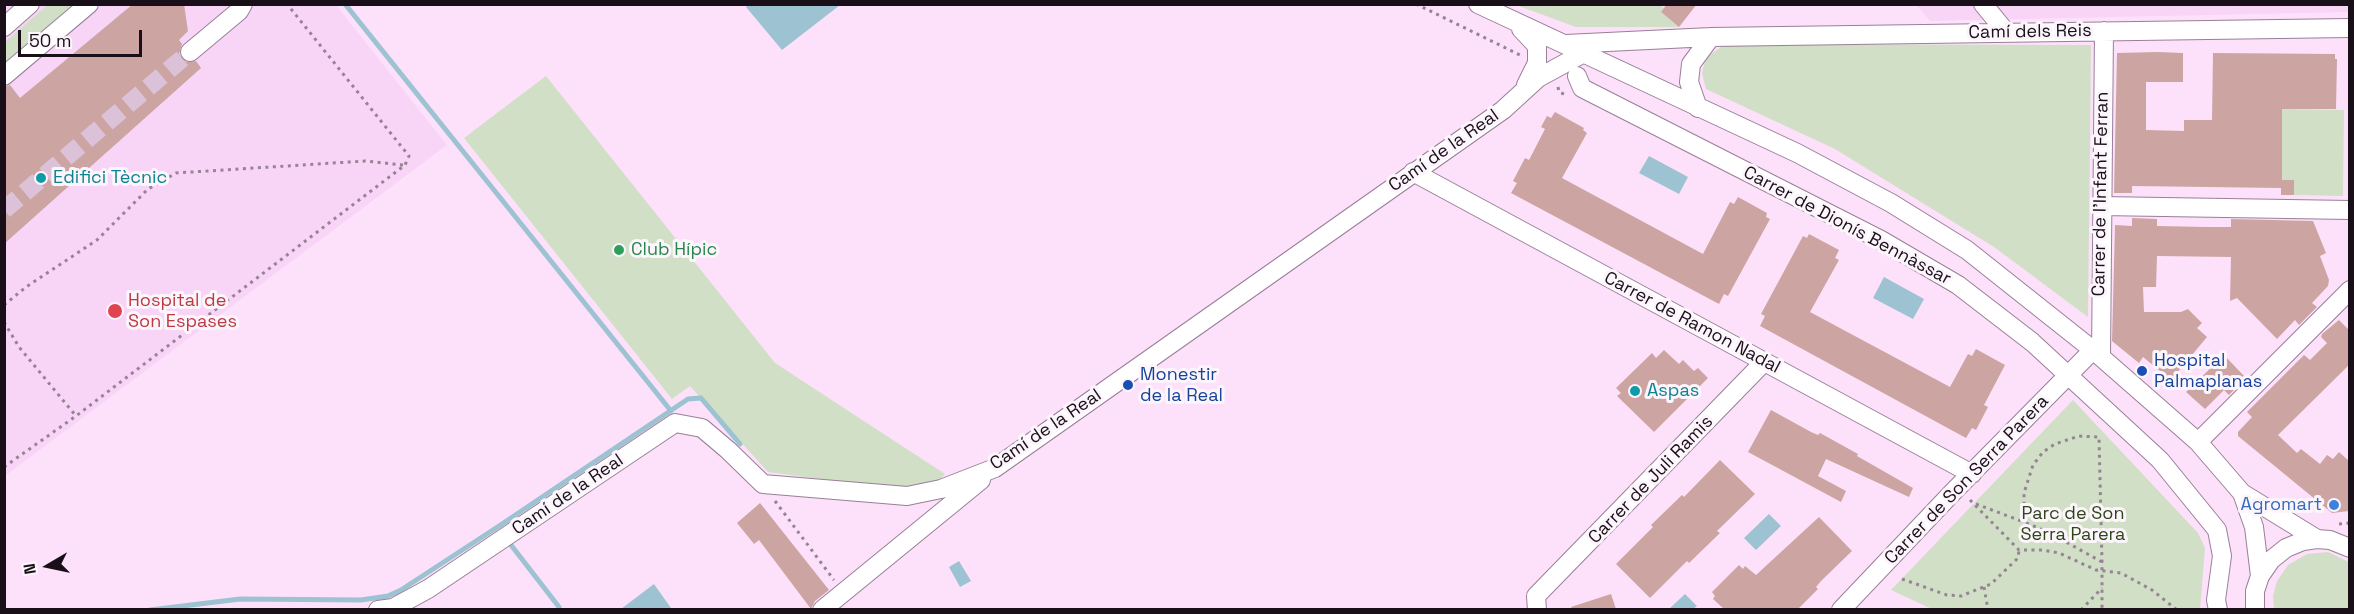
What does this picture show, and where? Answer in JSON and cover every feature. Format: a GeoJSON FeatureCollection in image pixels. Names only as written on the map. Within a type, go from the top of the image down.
{"type":"FeatureCollection","features":[{"type":"Feature","properties":{"kind":"street"},"geometry":{"type":"LineString","coordinates":[[4,27],[30,4]]}},
{"type":"Feature","properties":{"kind":"street"},"geometry":{"type":"LineString","coordinates":[[4,76],[89,4]]}},
{"type":"Feature","properties":{"kind":"street"},"geometry":{"type":"LineString","coordinates":[[190,52],[239,11],[243,4]]}},
{"type":"Feature","properties":{"kind":"street","name":"Camí dels Reis"},"geometry":{"type":"LineString","coordinates":[[1478,4],[1797,153],[1891,202],[1967,250],[2097,354]]}},
{"type":"Feature","properties":{"kind":"street"},"geometry":{"type":"LineString","coordinates":[[1983,4],[2006,32]]}},
{"type":"Feature","properties":{"kind":"street"},"geometry":{"type":"LineString","coordinates":[[1515,22],[1537,46],[1537,63],[1522,93]]}},
{"type":"Feature","properties":{"kind":"street","name":"Camí dels Reis"},"geometry":{"type":"LineString","coordinates":[[1560,44],[1711,37],[2349,28]]}},
{"type":"Feature","properties":{"kind":"street","name":"Carrer de l'Infant Ferran"},"geometry":{"type":"LineString","coordinates":[[2097,354],[2104,31]]}},
{"type":"Feature","properties":{"kind":"street"},"geometry":{"type":"LineString","coordinates":[[1698,108],[1689,82],[1691,64],[1711,37]]}},
{"type":"Feature","properties":{"kind":"street","name":"Camí de la Real"},"geometry":{"type":"LineString","coordinates":[[378,609],[393,608],[428,589],[675,423],[702,428],[763,484],[907,496],[941,489],[995,468],[1503,110],[1538,78],[1582,54]]}},
{"type":"Feature","properties":{"kind":"street"},"geometry":{"type":"LineString","coordinates":[[1522,93],[1555,80],[1594,73],[1639,81]]}},
{"type":"Feature","properties":{"kind":"street","name":"Carrer de Dionís Bennàssar"},"geometry":{"type":"LineString","coordinates":[[1577,76],[1582,88],[1881,240],[1958,285],[2032,342],[2160,460],[2217,530],[2222,556],[2216,600],[2218,609]]}},
{"type":"Feature","properties":{"kind":"street","name":"Carrer de Ramon Nadal"},"geometry":{"type":"LineString","coordinates":[[1413,172],[1971,474]]}},
{"type":"Feature","properties":{"kind":"street"},"geometry":{"type":"LineString","coordinates":[[2101,206],[2349,210]]}},
{"type":"Feature","properties":{"kind":"street"},"geometry":{"type":"LineString","coordinates":[[2198,442],[2349,290]]}},
{"type":"Feature","properties":{"kind":"street"},"geometry":{"type":"LineString","coordinates":[[2097,354],[2198,442],[2242,493],[2324,540],[2349,548]]}},
{"type":"Feature","properties":{"kind":"street","name":"Carrer de Son Serra Parera"},"geometry":{"type":"LineString","coordinates":[[1841,609],[2069,376],[2097,354]]}},
{"type":"Feature","properties":{"kind":"street","name":"Carrer de Juli Ramis"},"geometry":{"type":"LineString","coordinates":[[1536,603],[1568,566],[1764,362]]}},
{"type":"Feature","properties":{"kind":"street"},"geometry":{"type":"LineString","coordinates":[[822,609],[995,468]]}},
{"type":"Feature","properties":{"kind":"street"},"geometry":{"type":"LineString","coordinates":[[2242,493],[2254,527],[2260,576]]}},
{"type":"Feature","properties":{"kind":"street"},"geometry":{"type":"LineString","coordinates":[[2255,609],[2255,591],[2260,576],[2271,560],[2286,548],[2303,541],[2349,535]]}},
{"type":"Feature","properties":{"kind":"path"},"geometry":{"type":"LineString","coordinates":[[4,467],[76,416],[405,165],[409,156],[287,4]]}},
{"type":"Feature","properties":{"kind":"path"},"geometry":{"type":"LineString","coordinates":[[4,305],[26,286],[98,240],[148,189],[176,173],[365,161],[405,165]]}},
{"type":"Feature","properties":{"kind":"path"},"geometry":{"type":"LineString","coordinates":[[4,322],[19,347],[76,416]]}},
{"type":"Feature","properties":{"kind":"path"},"geometry":{"type":"LineString","coordinates":[[2024,522],[2024,493],[2027,478],[2032,465],[2043,452],[2055,444],[2079,436],[2099,437],[2102,609]]}},
{"type":"Feature","properties":{"kind":"path"},"geometry":{"type":"LineString","coordinates":[[763,484],[843,591]]}},
{"type":"Feature","properties":{"kind":"path"},"geometry":{"type":"LineString","coordinates":[[2102,562],[2048,532],[1974,504],[2019,550],[2059,553],[2096,570],[2121,573],[2152,590],[2177,609]]}},
{"type":"Feature","properties":{"kind":"path"},"geometry":{"type":"LineString","coordinates":[[1902,579],[1947,595],[1961,596],[1984,587],[2003,573],[2018,558],[2019,550]]}},
{"type":"Feature","properties":{"kind":"path"},"geometry":{"type":"LineString","coordinates":[[1984,587],[1988,609]]}},
{"type":"Feature","properties":{"kind":"path"},"geometry":{"type":"LineString","coordinates":[[2081,609],[2102,588]]}},
{"type":"Feature","properties":{"kind":"shaded area"},"geometry":{"type":"Polygon","coordinates":[[[2349,4],[2350,12],[1930,21],[1916,5],[2349,4]]]}},
{"type":"Feature","properties":{"kind":"shaded area","name":"Hospital de Son Espases"},"geometry":{"type":"Polygon","coordinates":[[[5,5],[336,5],[447,145],[5,476],[5,5]]]}},
{"type":"Feature","properties":{"kind":"green space"},"geometry":{"type":"Polygon","coordinates":[[[49,4],[73,5],[5,62],[5,42],[49,4]]]}},
{"type":"Feature","properties":{"kind":"green space"},"geometry":{"type":"Polygon","coordinates":[[[1516,5],[1659,5],[1664,8],[1661,12],[1679,27],[1576,27],[1516,5]]]}},
{"type":"Feature","properties":{"kind":"green space"},"geometry":{"type":"Polygon","coordinates":[[[1725,44],[2091,45],[2088,317],[1994,247],[1835,149],[1706,89],[1702,73],[1706,58],[1725,44]]]}},
{"type":"Feature","properties":{"kind":"green space","name":"Club Hípic"},"geometry":{"type":"Polygon","coordinates":[[[546,76],[775,363],[945,474],[934,485],[910,491],[768,472],[690,386],[672,399],[464,138],[546,76]]]}},
{"type":"Feature","properties":{"kind":"green space"},"geometry":{"type":"Polygon","coordinates":[[[2282,109],[2344,110],[2343,196],[2294,195],[2294,180],[2282,180],[2282,109]]]}},
{"type":"Feature","properties":{"kind":"green space","name":"Parc de Son Serra Parera"},"geometry":{"type":"Polygon","coordinates":[[[2073,400],[2198,533],[2205,548],[2200,609],[1932,609],[1891,590],[2073,400]]]}},
{"type":"Feature","properties":{"kind":"green space"},"geometry":{"type":"Polygon","coordinates":[[[2328,552],[2349,562],[2349,609],[2274,609],[2273,596],[2277,581],[2288,565],[2307,554],[2328,552]]]}},
{"type":"Feature","properties":{"kind":"water"},"geometry":{"type":"Polygon","coordinates":[[[748,5],[840,5],[782,50],[746,7],[748,5]]]}},
{"type":"Feature","properties":{"kind":"water"},"geometry":{"type":"Polygon","coordinates":[[[1649,156],[1688,177],[1679,194],[1639,173],[1649,156]]]}},
{"type":"Feature","properties":{"kind":"water"},"geometry":{"type":"Polygon","coordinates":[[[1884,277],[1924,299],[1913,319],[1873,298],[1884,277]]]}},
{"type":"Feature","properties":{"kind":"water"},"geometry":{"type":"Polygon","coordinates":[[[1769,514],[1781,526],[1756,550],[1744,538],[1769,514]]]}},
{"type":"Feature","properties":{"kind":"water"},"geometry":{"type":"Polygon","coordinates":[[[959,561],[971,581],[960,587],[949,567],[959,561]]]}},
{"type":"Feature","properties":{"kind":"water"},"geometry":{"type":"Polygon","coordinates":[[[654,584],[671,608],[668,610],[621,609],[654,584]]]}},
{"type":"Feature","properties":{"kind":"water"},"geometry":{"type":"Polygon","coordinates":[[[1685,594],[1697,606],[1693,609],[1669,609],[1685,594]]]}},
{"type":"Feature","properties":{"kind":"building","name":"Edifici Tècnic"},"geometry":{"type":"Polygon","coordinates":[[[133,4],[184,4],[188,31],[179,40],[182,44],[179,54],[186,62],[196,61],[201,68],[4,244],[4,87],[10,85],[20,98],[133,4]]]}},
{"type":"Feature","properties":{"kind":"building"},"geometry":{"type":"Polygon","coordinates":[[[1667,4],[1697,4],[1679,27],[1661,12],[1667,4]]]}},
{"type":"Feature","properties":{"kind":"building"},"geometry":{"type":"Polygon","coordinates":[[[2117,53],[2183,53],[2183,82],[2146,82],[2146,130],[2184,131],[2184,120],[2212,120],[2213,53],[2335,54],[2335,59],[2337,59],[2336,109],[2282,109],[2282,180],[2294,180],[2294,195],[2281,195],[2281,188],[2132,186],[2132,193],[2114,193],[2117,53]]]}},
{"type":"Feature","properties":{"kind":"building"},"geometry":{"type":"Polygon","coordinates":[[[1555,112],[1584,128],[1583,130],[1587,133],[1562,178],[1703,254],[1730,202],[1734,204],[1738,197],[1767,213],[1766,217],[1770,219],[1728,296],[1724,294],[1719,304],[1511,193],[1517,183],[1513,181],[1525,158],[1529,160],[1545,129],[1541,127],[1547,116],[1551,118],[1555,112]]]}},
{"type":"Feature","properties":{"kind":"building"},"geometry":{"type":"Polygon","coordinates":[[[2132,218],[2157,219],[2157,226],[2206,227],[2231,227],[2231,219],[2313,221],[2326,253],[2320,256],[2329,280],[2328,286],[2312,303],[2317,307],[2299,325],[2295,320],[2277,339],[2237,298],[2230,301],[2231,257],[2157,256],[2156,287],[2143,287],[2144,312],[2181,312],[2188,309],[2202,323],[2197,328],[2207,337],[2171,380],[2143,357],[2139,363],[2112,341],[2115,225],[2132,226],[2132,218]]]}},
{"type":"Feature","properties":{"kind":"building"},"geometry":{"type":"Polygon","coordinates":[[[1809,234],[1839,250],[1835,258],[1839,260],[1810,312],[1950,387],[1968,354],[1972,356],[1976,349],[2005,365],[1984,405],[1988,407],[1976,430],[1972,428],[1966,438],[1760,326],[1765,316],[1761,314],[1803,236],[1807,238],[1809,234]]]}},
{"type":"Feature","properties":{"kind":"building"},"geometry":{"type":"Polygon","coordinates":[[[2339,320],[2349,330],[2349,365],[2278,435],[2297,453],[2301,449],[2320,464],[2327,455],[2333,459],[2339,452],[2349,461],[2349,511],[2332,513],[2238,436],[2238,432],[2252,417],[2247,412],[2304,355],[2310,360],[2327,343],[2321,337],[2322,334],[2339,320]]]}},
{"type":"Feature","properties":{"kind":"building","name":"Aspas"},"geometry":{"type":"Polygon","coordinates":[[[1664,350],[1679,364],[1683,360],[1694,371],[1698,368],[1708,378],[1654,432],[1617,396],[1621,393],[1616,388],[1652,353],[1656,358],[1664,350]]]}},
{"type":"Feature","properties":{"kind":"building"},"geometry":{"type":"Polygon","coordinates":[[[2224,355],[2246,378],[2229,395],[2224,390],[2205,409],[2186,392],[2224,355]]]}},
{"type":"Feature","properties":{"kind":"building"},"geometry":{"type":"Polygon","coordinates":[[[1771,410],[1811,432],[1818,435],[1820,433],[1913,488],[1909,497],[1826,459],[1818,476],[1846,491],[1841,502],[1748,452],[1771,410]]]}},
{"type":"Feature","properties":{"kind":"building"},"geometry":{"type":"Polygon","coordinates":[[[1720,460],[1755,494],[1717,531],[1720,533],[1689,563],[1687,561],[1650,598],[1616,564],[1653,527],[1651,525],[1682,495],[1684,497],[1720,460]]]}},
{"type":"Feature","properties":{"kind":"building"},"geometry":{"type":"Polygon","coordinates":[[[760,503],[829,590],[815,601],[811,609],[759,540],[754,544],[737,523],[760,503]]]}},
{"type":"Feature","properties":{"kind":"building"},"geometry":{"type":"Polygon","coordinates":[[[1819,517],[1852,551],[1821,581],[1816,587],[1818,589],[1798,609],[1724,609],[1713,599],[1715,596],[1712,592],[1739,565],[1743,569],[1745,566],[1756,575],[1819,517]]]}},
{"type":"Feature","properties":{"kind":"building"},"geometry":{"type":"Polygon","coordinates":[[[1611,594],[1616,609],[1572,609],[1571,607],[1611,594]]]}},
{"type":"Feature","properties":{"kind":"waterway"},"geometry":{"type":"LineString","coordinates":[[345,4],[671,411]]}},
{"type":"Feature","properties":{"kind":"waterway"},"geometry":{"type":"LineString","coordinates":[[150,610],[240,599],[361,600],[388,596],[401,590],[499,526],[688,399],[701,398],[740,444]]}},
{"type":"Feature","properties":{"kind":"waterway"},"geometry":{"type":"LineString","coordinates":[[511,545],[559,607]]}},
{"type":"Feature","properties":{"kind":"tunnel"},"geometry":{"type":"LineString","coordinates":[[4,210],[190,52]]}},
{"type":"Feature","properties":{"kind":"place","name":"Edifici Tècnic"},"geometry":{"type":"Point","coordinates":[41,178]}},
{"type":"Feature","properties":{"kind":"place","name":"Club Hípic"},"geometry":{"type":"Point","coordinates":[619,250]}},
{"type":"Feature","properties":{"kind":"place","name":"Hospital de Son Espases"},"geometry":{"type":"Point","coordinates":[115,311]}},
{"type":"Feature","properties":{"kind":"place","name":"Hospital Palmaplanas"},"geometry":{"type":"Point","coordinates":[2142,371]}},
{"type":"Feature","properties":{"kind":"place","name":"Monestir de la Real"},"geometry":{"type":"Point","coordinates":[1128,385]}},
{"type":"Feature","properties":{"kind":"place","name":"Aspas"},"geometry":{"type":"Point","coordinates":[1635,391]}},
{"type":"Feature","properties":{"kind":"place","name":"Agromart"},"geometry":{"type":"Point","coordinates":[2334,505]}}]}
